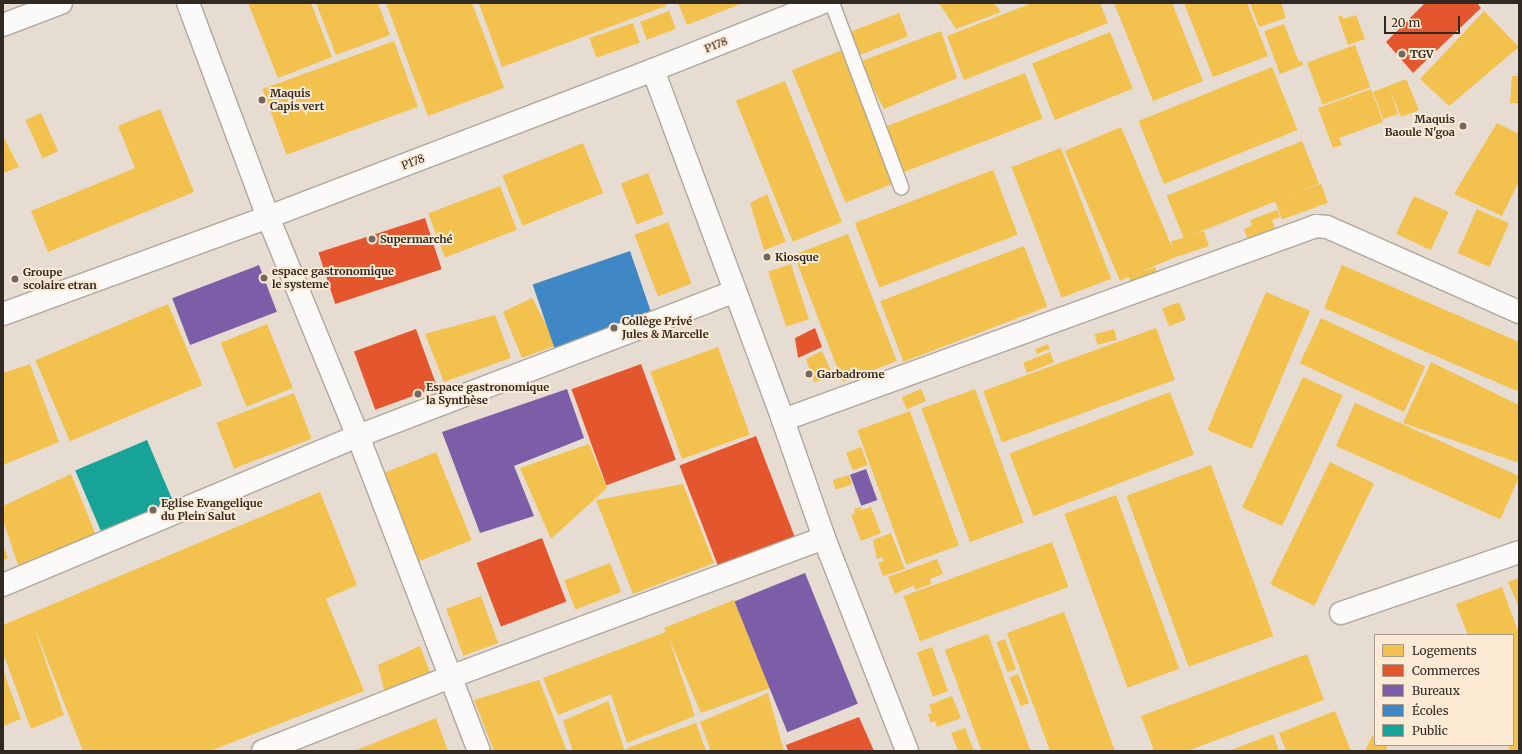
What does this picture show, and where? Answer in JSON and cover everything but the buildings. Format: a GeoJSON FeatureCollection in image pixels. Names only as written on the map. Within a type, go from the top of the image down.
{"type":"FeatureCollection","features":[{"type":"Feature","properties":{"kind":"street"},"geometry":{"type":"LineString","coordinates":[[3,25],[61,3]]}},
{"type":"Feature","properties":{"kind":"street"},"geometry":{"type":"LineString","coordinates":[[188,3],[268,218],[358,436],[479,751]]}},
{"type":"Feature","properties":{"kind":"street","name":"P178"},"geometry":{"type":"LineString","coordinates":[[3,314],[268,218],[653,70],[821,3]]}},
{"type":"Feature","properties":{"kind":"street"},"geometry":{"type":"LineString","coordinates":[[653,70],[783,420],[824,538],[907,751]]}},
{"type":"Feature","properties":{"kind":"street"},"geometry":{"type":"LineString","coordinates":[[783,420],[1316,226],[1327,227],[1519,312]]}},
{"type":"Feature","properties":{"kind":"street"},"geometry":{"type":"LineString","coordinates":[[3,585],[358,436],[735,291]]}},
{"type":"Feature","properties":{"kind":"street"},"geometry":{"type":"LineString","coordinates":[[263,751],[450,677],[824,538]]}},
{"type":"Feature","properties":{"kind":"street"},"geometry":{"type":"LineString","coordinates":[[1341,613],[1519,552]]}},
{"type":"Feature","properties":{"kind":"lane"},"geometry":{"type":"LineString","coordinates":[[832,3],[901,187]]}},
{"type":"Feature","properties":{"kind":"place","name":"TGV"},"geometry":{"type":"Point","coordinates":[1402,54]}},
{"type":"Feature","properties":{"kind":"place","name":"Maquis Capis vert"},"geometry":{"type":"Point","coordinates":[262,100]}},
{"type":"Feature","properties":{"kind":"place","name":"Maquis Baoule N'goa"},"geometry":{"type":"Point","coordinates":[1463,126]}},
{"type":"Feature","properties":{"kind":"place","name":"Supermarché"},"geometry":{"type":"Point","coordinates":[372,239]}},
{"type":"Feature","properties":{"kind":"place","name":"Kiosque"},"geometry":{"type":"Point","coordinates":[767,257]}},
{"type":"Feature","properties":{"kind":"place","name":"espace gastronomique le systeme"},"geometry":{"type":"Point","coordinates":[264,278]}},
{"type":"Feature","properties":{"kind":"place","name":"Groupe scolaire etran"},"geometry":{"type":"Point","coordinates":[15,279]}},
{"type":"Feature","properties":{"kind":"place","name":"Collège Privé Jules & Marcelle"},"geometry":{"type":"Point","coordinates":[614,328]}},
{"type":"Feature","properties":{"kind":"place","name":"Garbadrome"},"geometry":{"type":"Point","coordinates":[809,374]}},
{"type":"Feature","properties":{"kind":"place","name":"Espace gastronomique la Synthèse"},"geometry":{"type":"Point","coordinates":[418,394]}},
{"type":"Feature","properties":{"kind":"place","name":"Eglise Evangelique du Plein Salut"},"geometry":{"type":"Point","coordinates":[153,510]}}]}
